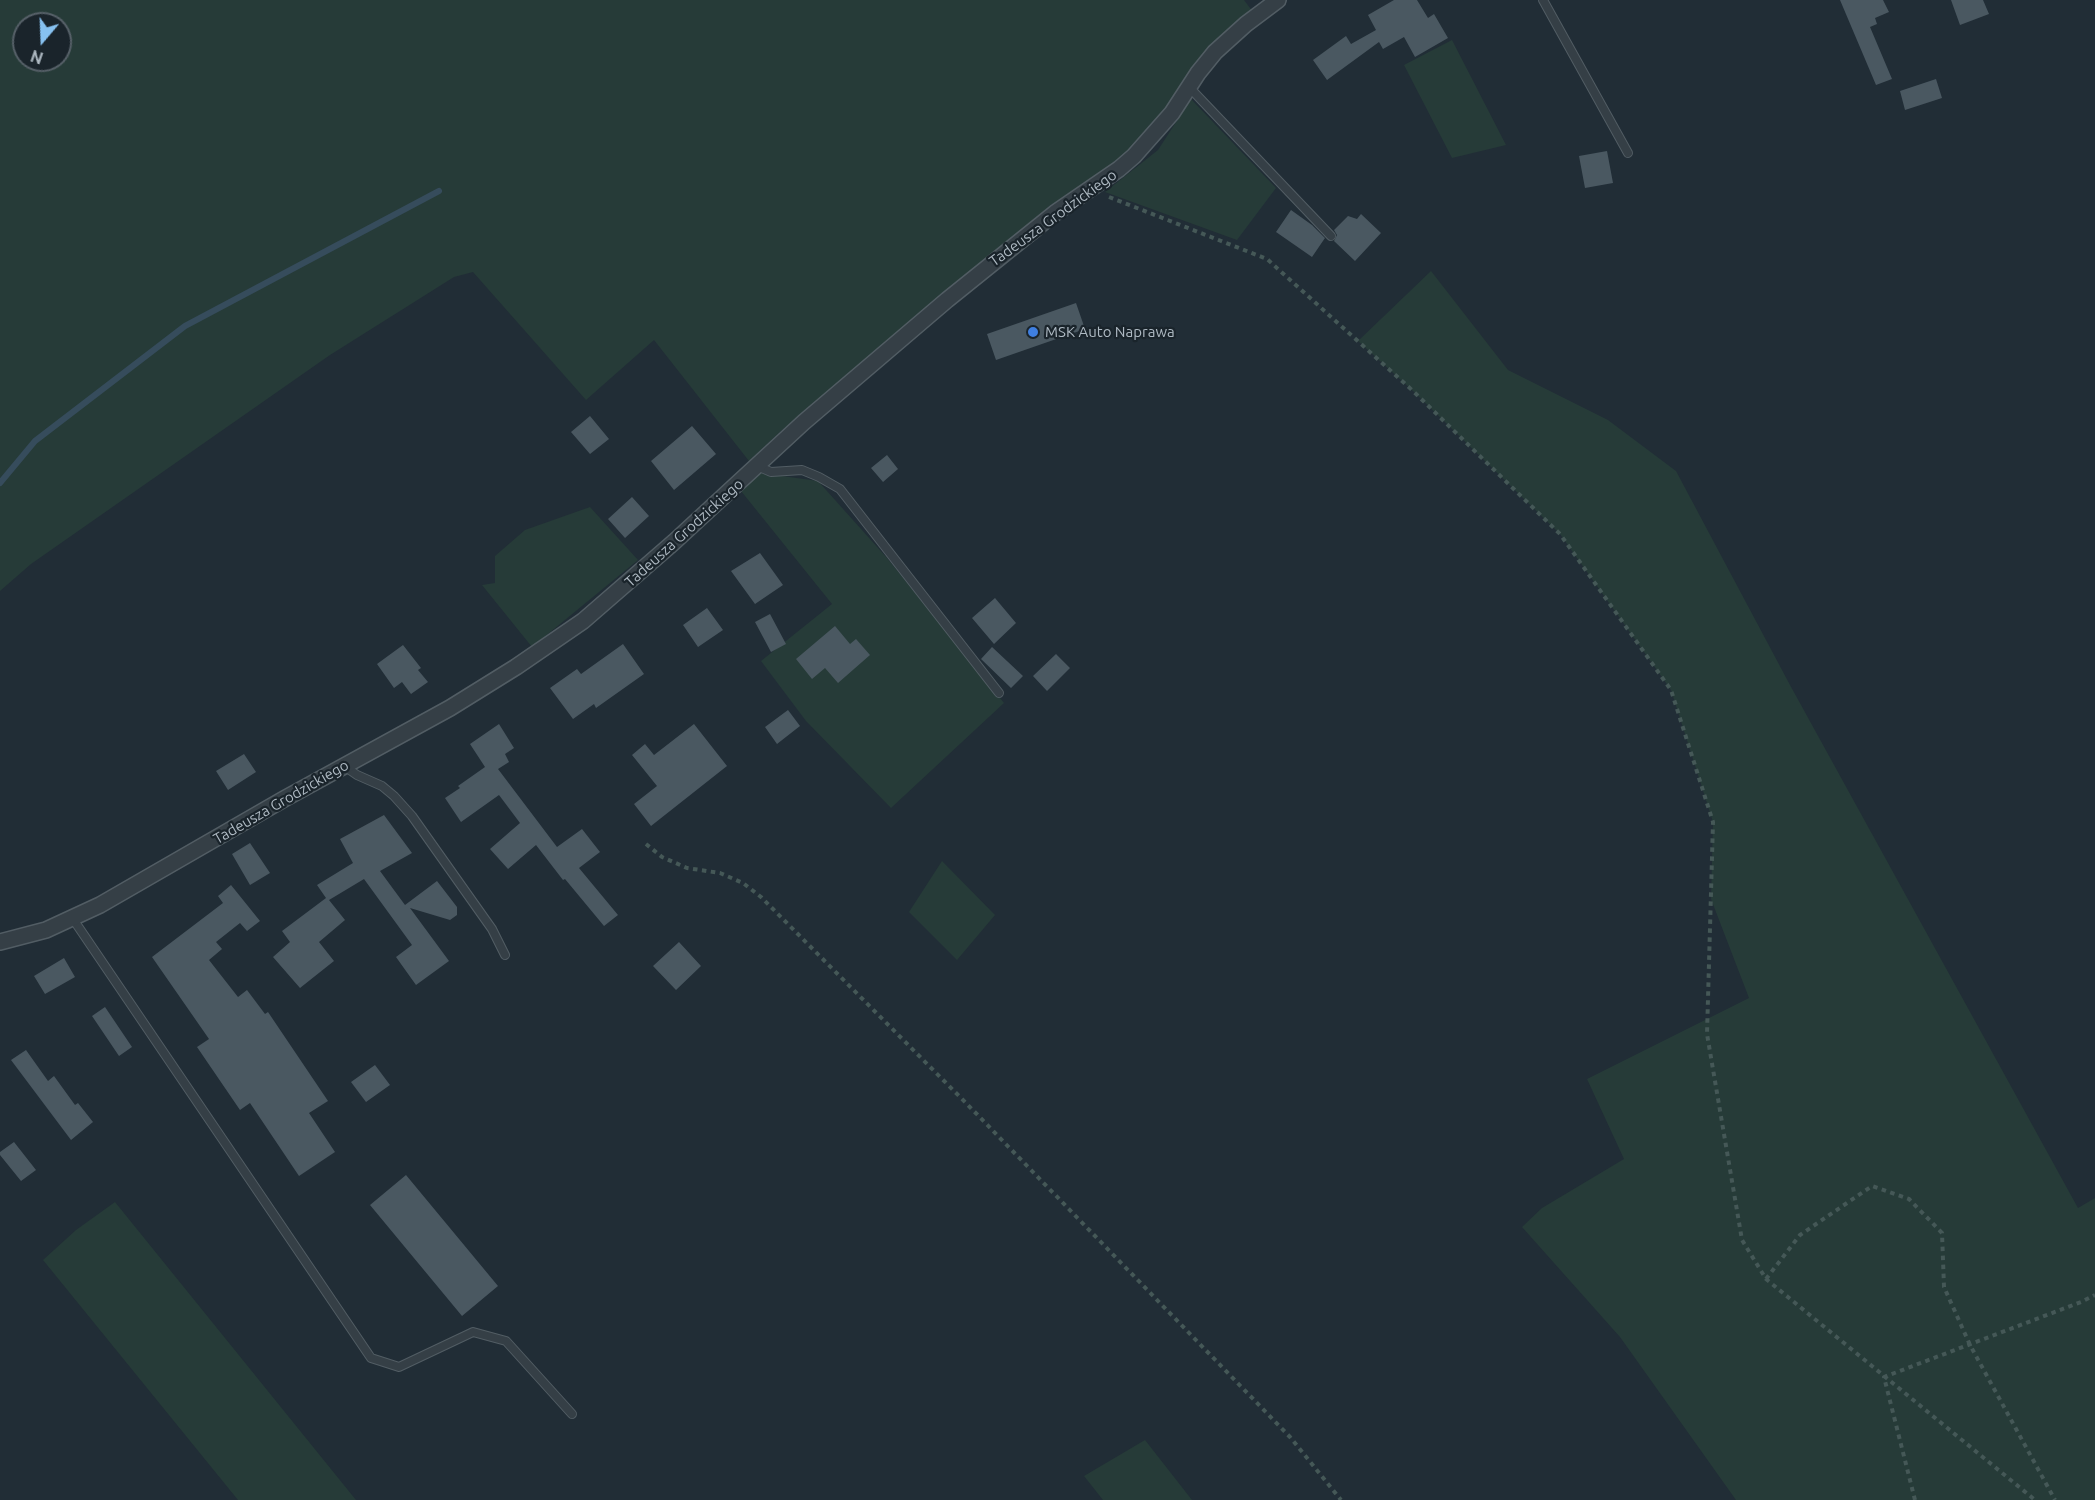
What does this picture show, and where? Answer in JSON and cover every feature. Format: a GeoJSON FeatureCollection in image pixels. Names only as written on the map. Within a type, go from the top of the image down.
{"type":"FeatureCollection","features":[{"type":"Feature","properties":{"kind":"street","name":"Tadeusza Grodzickiego"},"geometry":{"type":"LineString","coordinates":[[0,942],[30,935],[73,919],[475,693],[583,621],[674,542],[797,428],[964,285],[1088,189],[1119,170],[1172,113],[1189,87],[1224,43],[1278,0]]}},
{"type":"Feature","properties":{"kind":"lane"},"geometry":{"type":"LineString","coordinates":[[1543,0],[1628,153]]}},
{"type":"Feature","properties":{"kind":"lane"},"geometry":{"type":"LineString","coordinates":[[1189,87],[1331,236]]}},
{"type":"Feature","properties":{"kind":"lane"},"geometry":{"type":"LineString","coordinates":[[757,465],[771,471],[802,470],[840,489],[999,693]]}},
{"type":"Feature","properties":{"kind":"lane"},"geometry":{"type":"LineString","coordinates":[[344,766],[357,775],[382,786],[412,816],[492,929],[505,955]]}},
{"type":"Feature","properties":{"kind":"lane"},"geometry":{"type":"LineString","coordinates":[[73,919],[371,1358],[399,1367],[472,1332],[506,1341],[572,1414]]}},
{"type":"Feature","properties":{"kind":"path"},"geometry":{"type":"LineString","coordinates":[[1088,189],[1267,259],[1413,391],[1560,534],[1671,690],[1713,822],[1707,1034],[1742,1240],[1766,1279],[2036,1500]]}},
{"type":"Feature","properties":{"kind":"path"},"geometry":{"type":"LineString","coordinates":[[646,844],[662,857],[687,868],[720,873],[743,883],[761,897],[1290,1437],[1341,1500]]}},
{"type":"Feature","properties":{"kind":"path"},"geometry":{"type":"LineString","coordinates":[[1766,1279],[1800,1235],[1872,1186],[1909,1199],[1942,1233],[1944,1287],[1970,1345],[2055,1500]]}},
{"type":"Feature","properties":{"kind":"path"},"geometry":{"type":"LineString","coordinates":[[1884,1377],[2095,1295]]}},
{"type":"Feature","properties":{"kind":"path"},"geometry":{"type":"LineString","coordinates":[[1884,1377],[1916,1500]]}},
{"type":"Feature","properties":{"kind":"green space"},"geometry":{"type":"Polygon","coordinates":[[[0,0],[1244,0],[1256,16],[1134,156],[1055,213],[1052,204],[781,431],[749,461],[654,340],[586,400],[473,272],[454,277],[330,355],[31,564],[0,591],[0,0]]]}},
{"type":"Feature","properties":{"kind":"green space"},"geometry":{"type":"Polygon","coordinates":[[[1452,40],[1506,145],[1452,158],[1404,65],[1452,40]]]}},
{"type":"Feature","properties":{"kind":"green space"},"geometry":{"type":"Polygon","coordinates":[[[1191,99],[1276,188],[1237,240],[1105,192],[1158,150],[1191,99]]]}},
{"type":"Feature","properties":{"kind":"green space"},"geometry":{"type":"Polygon","coordinates":[[[1431,271],[1508,370],[1608,420],[1676,471],[1790,685],[2078,1208],[2095,1198],[2095,1500],[1736,1500],[1620,1337],[1522,1227],[1542,1208],[1624,1159],[1587,1079],[1749,998],[1711,899],[1713,822],[1671,690],[1560,534],[1413,391],[1358,341],[1431,271]]]}},
{"type":"Feature","properties":{"kind":"green space"},"geometry":{"type":"Polygon","coordinates":[[[761,473],[818,481],[887,558],[1004,703],[891,808],[806,721],[761,661],[832,604],[741,491],[761,473]]]}},
{"type":"Feature","properties":{"kind":"green space"},"geometry":{"type":"Polygon","coordinates":[[[590,507],[638,560],[532,647],[482,585],[495,583],[495,556],[525,530],[590,507]]]}},
{"type":"Feature","properties":{"kind":"green space"},"geometry":{"type":"Polygon","coordinates":[[[942,861],[995,915],[957,960],[909,912],[942,861]]]}},
{"type":"Feature","properties":{"kind":"green space"},"geometry":{"type":"Polygon","coordinates":[[[115,1202],[356,1500],[238,1500],[43,1260],[76,1230],[115,1202]]]}},
{"type":"Feature","properties":{"kind":"green space"},"geometry":{"type":"Polygon","coordinates":[[[1145,1440],[1192,1500],[1103,1500],[1084,1476],[1145,1440]]]}},
{"type":"Feature","properties":{"kind":"building"},"geometry":{"type":"Polygon","coordinates":[[[1394,0],[1417,0],[1428,18],[1434,14],[1448,38],[1415,57],[1404,37],[1383,49],[1379,42],[1327,80],[1313,60],[1346,36],[1351,44],[1376,30],[1368,15],[1394,0]]]}},
{"type":"Feature","properties":{"kind":"building"},"geometry":{"type":"Polygon","coordinates":[[[1840,0],[1883,0],[1889,12],[1875,18],[1877,24],[1870,27],[1892,79],[1876,85],[1840,0]]]}},
{"type":"Feature","properties":{"kind":"building"},"geometry":{"type":"Polygon","coordinates":[[[1951,0],[1983,0],[1989,14],[1960,25],[1951,0]]]}},
{"type":"Feature","properties":{"kind":"building"},"geometry":{"type":"Polygon","coordinates":[[[1936,79],[1942,98],[1905,110],[1900,91],[1936,79]]]}},
{"type":"Feature","properties":{"kind":"building"},"geometry":{"type":"Polygon","coordinates":[[[1607,151],[1613,183],[1585,188],[1579,156],[1607,151]]]}},
{"type":"Feature","properties":{"kind":"building"},"geometry":{"type":"Polygon","coordinates":[[[1291,210],[1325,238],[1312,257],[1276,232],[1291,210]]]}},
{"type":"Feature","properties":{"kind":"building"},"geometry":{"type":"Polygon","coordinates":[[[1361,214],[1381,233],[1355,261],[1334,241],[1337,235],[1334,230],[1348,216],[1357,219],[1361,214]]]}},
{"type":"Feature","properties":{"kind":"building"},"geometry":{"type":"Polygon","coordinates":[[[1076,303],[1085,329],[996,360],[987,334],[1076,303]]]}},
{"type":"Feature","properties":{"kind":"building"},"geometry":{"type":"Polygon","coordinates":[[[590,416],[609,439],[590,454],[571,432],[590,416]]]}},
{"type":"Feature","properties":{"kind":"building"},"geometry":{"type":"Polygon","coordinates":[[[692,426],[716,454],[674,490],[651,461],[692,426]]]}},
{"type":"Feature","properties":{"kind":"building"},"geometry":{"type":"Polygon","coordinates":[[[887,455],[898,469],[883,482],[871,468],[887,455]]]}},
{"type":"Feature","properties":{"kind":"building"},"geometry":{"type":"Polygon","coordinates":[[[632,497],[649,516],[625,538],[608,519],[632,497]]]}},
{"type":"Feature","properties":{"kind":"building"},"geometry":{"type":"Polygon","coordinates":[[[760,553],[783,585],[755,604],[731,571],[760,553]]]}},
{"type":"Feature","properties":{"kind":"building"},"geometry":{"type":"Polygon","coordinates":[[[995,598],[1016,623],[994,644],[972,618],[995,598]]]}},
{"type":"Feature","properties":{"kind":"building"},"geometry":{"type":"Polygon","coordinates":[[[707,608],[723,630],[698,647],[683,625],[707,608]]]}},
{"type":"Feature","properties":{"kind":"building"},"geometry":{"type":"Polygon","coordinates":[[[770,614],[786,644],[771,652],[755,622],[770,614]]]}},
{"type":"Feature","properties":{"kind":"building"},"geometry":{"type":"Polygon","coordinates":[[[835,626],[850,644],[856,639],[870,655],[838,683],[825,668],[812,679],[796,659],[835,626]]]}},
{"type":"Feature","properties":{"kind":"building"},"geometry":{"type":"Polygon","coordinates":[[[623,644],[644,674],[596,708],[594,704],[573,719],[550,688],[577,669],[581,674],[623,644]]]}},
{"type":"Feature","properties":{"kind":"building"},"geometry":{"type":"Polygon","coordinates":[[[403,645],[421,668],[418,670],[428,682],[411,694],[402,682],[394,688],[377,664],[403,645]]]}},
{"type":"Feature","properties":{"kind":"building"},"geometry":{"type":"Polygon","coordinates":[[[992,647],[1023,676],[1011,688],[981,659],[992,647]]]}},
{"type":"Feature","properties":{"kind":"building"},"geometry":{"type":"Polygon","coordinates":[[[1056,654],[1070,668],[1047,691],[1033,676],[1056,654]]]}},
{"type":"Feature","properties":{"kind":"building"},"geometry":{"type":"Polygon","coordinates":[[[788,710],[800,726],[777,744],[765,727],[788,710]]]}},
{"type":"Feature","properties":{"kind":"building"},"geometry":{"type":"Polygon","coordinates":[[[499,724],[514,748],[505,754],[509,762],[498,769],[557,847],[582,829],[600,852],[579,868],[618,915],[604,926],[565,879],[563,880],[536,845],[508,869],[490,849],[520,823],[499,795],[461,822],[445,798],[485,767],[470,744],[499,724]]]}},
{"type":"Feature","properties":{"kind":"building"},"geometry":{"type":"Polygon","coordinates":[[[694,724],[727,766],[651,826],[634,804],[657,786],[632,755],[645,744],[654,755],[694,724]]]}},
{"type":"Feature","properties":{"kind":"building"},"geometry":{"type":"Polygon","coordinates":[[[244,754],[256,772],[228,790],[216,771],[244,754]]]}},
{"type":"Feature","properties":{"kind":"building"},"geometry":{"type":"Polygon","coordinates":[[[384,815],[412,853],[380,871],[405,905],[437,881],[457,907],[457,915],[450,920],[410,908],[449,961],[416,985],[396,957],[412,945],[364,879],[329,900],[345,920],[319,942],[334,961],[300,988],[273,957],[290,942],[282,931],[326,898],[317,885],[353,863],[340,839],[384,815]]]}},
{"type":"Feature","properties":{"kind":"building"},"geometry":{"type":"Polygon","coordinates":[[[250,843],[270,873],[250,885],[232,854],[250,843]]]}},
{"type":"Feature","properties":{"kind":"building"},"geometry":{"type":"Polygon","coordinates":[[[231,885],[260,921],[247,931],[240,923],[216,942],[222,949],[209,960],[238,997],[247,990],[265,1014],[268,1012],[328,1101],[309,1113],[335,1152],[299,1176],[250,1103],[240,1110],[197,1047],[209,1039],[152,957],[223,903],[218,896],[231,885]]]}},
{"type":"Feature","properties":{"kind":"building"},"geometry":{"type":"Polygon","coordinates":[[[679,942],[701,966],[676,990],[653,966],[679,942]]]}},
{"type":"Feature","properties":{"kind":"building"},"geometry":{"type":"Polygon","coordinates":[[[64,958],[75,977],[45,994],[34,976],[64,958]]]}},
{"type":"Feature","properties":{"kind":"building"},"geometry":{"type":"Polygon","coordinates":[[[105,1007],[132,1047],[119,1056],[92,1016],[105,1007]]]}},
{"type":"Feature","properties":{"kind":"building"},"geometry":{"type":"Polygon","coordinates":[[[26,1050],[48,1081],[54,1076],[75,1105],[78,1103],[93,1122],[71,1140],[11,1060],[26,1050]]]}},
{"type":"Feature","properties":{"kind":"building"},"geometry":{"type":"Polygon","coordinates":[[[375,1065],[390,1085],[366,1102],[351,1082],[375,1065]]]}},
{"type":"Feature","properties":{"kind":"building"},"geometry":{"type":"Polygon","coordinates":[[[14,1142],[36,1170],[21,1181],[0,1155],[0,1152],[14,1142]]]}},
{"type":"Feature","properties":{"kind":"building"},"geometry":{"type":"Polygon","coordinates":[[[406,1175],[498,1286],[462,1316],[370,1205],[406,1175]]]}},
{"type":"Feature","properties":{"kind":"waterway"},"geometry":{"type":"LineString","coordinates":[[0,483],[35,441],[185,326],[439,191]]}},
{"type":"Feature","properties":{"kind":"place","name":"MSK Auto Naprawa"},"geometry":{"type":"Point","coordinates":[1033,332]}}]}
